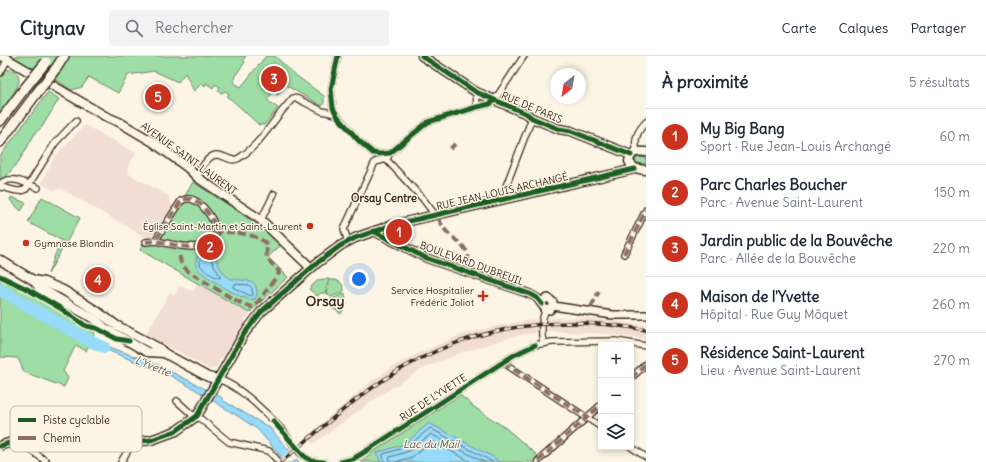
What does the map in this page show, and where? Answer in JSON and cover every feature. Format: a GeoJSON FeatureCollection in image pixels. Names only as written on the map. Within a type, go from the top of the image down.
{"type":"FeatureCollection","features":[{"type":"Feature","properties":{"kind":"highway"},"geometry":{"type":"LineString","coordinates":[[0,142],[64,56]]}},
{"type":"Feature","properties":{"kind":"highway"},"geometry":{"type":"LineString","coordinates":[[0,121],[48,59]]}},
{"type":"Feature","properties":{"kind":"main road"},"geometry":{"type":"LineString","coordinates":[[422,56],[476,92],[494,101]]}},
{"type":"Feature","properties":{"kind":"main road","name":"AVENUE SAINT-LAURENT"},"geometry":{"type":"LineString","coordinates":[[5,58],[147,139],[188,168],[198,178],[261,220],[311,268]]}},
{"type":"Feature","properties":{"kind":"main road","name":"RUE DE PARIS"},"geometry":{"type":"LineString","coordinates":[[494,101],[559,129],[571,131],[636,155]]}},
{"type":"Feature","properties":{"kind":"main road"},"geometry":{"type":"LineString","coordinates":[[635,169],[632,167],[636,155]]}},
{"type":"Feature","properties":{"kind":"main road","name":"RUE JEAN-LOUIS ARCHANGÉ"},"geometry":{"type":"LineString","coordinates":[[615,173],[636,155]]}},
{"type":"Feature","properties":{"kind":"main road","name":"RUE JEAN-LOUIS ARCHANGÉ"},"geometry":{"type":"LineString","coordinates":[[196,417],[244,334],[261,312],[311,268],[340,246],[373,231],[615,173],[635,169],[646,170]]}},
{"type":"Feature","properties":{"kind":"main road"},"geometry":{"type":"LineString","coordinates":[[2,263],[42,285],[96,320],[107,324],[129,341],[147,352],[164,353],[208,377],[217,379]]}},
{"type":"Feature","properties":{"kind":"main road"},"geometry":{"type":"LineString","coordinates":[[142,441],[151,440],[176,431],[196,417]]}},
{"type":"Feature","properties":{"kind":"main road"},"geometry":{"type":"LineString","coordinates":[[2,445],[10,443]]}},
{"type":"Feature","properties":{"kind":"street"},"geometry":{"type":"LineString","coordinates":[[338,56],[331,89],[333,108],[336,114],[359,141],[373,152],[380,154],[390,153]]}},
{"type":"Feature","properties":{"kind":"street"},"geometry":{"type":"LineString","coordinates":[[494,101],[524,56]]}},
{"type":"Feature","properties":{"kind":"street"},"geometry":{"type":"LineString","coordinates":[[0,73],[5,58]]}},
{"type":"Feature","properties":{"kind":"street"},"geometry":{"type":"LineString","coordinates":[[476,92],[477,107]]}},
{"type":"Feature","properties":{"kind":"street"},"geometry":{"type":"LineString","coordinates":[[198,178],[199,171],[207,159],[213,155],[238,160],[262,137],[293,98],[322,111],[336,114]]}},
{"type":"Feature","properties":{"kind":"street","name":"RUE DE PARIS"},"geometry":{"type":"LineString","coordinates":[[387,159],[390,153],[428,122],[490,104],[494,101]]}},
{"type":"Feature","properties":{"kind":"street"},"geometry":{"type":"LineString","coordinates":[[503,200],[503,194],[532,118]]}},
{"type":"Feature","properties":{"kind":"street"},"geometry":{"type":"LineString","coordinates":[[0,187],[22,192],[26,189],[55,143],[76,121]]}},
{"type":"Feature","properties":{"kind":"street"},"geometry":{"type":"LineString","coordinates":[[636,155],[636,136],[640,128],[646,122]]}},
{"type":"Feature","properties":{"kind":"street"},"geometry":{"type":"LineString","coordinates":[[361,138],[387,159],[436,216]]}},
{"type":"Feature","properties":{"kind":"street"},"geometry":{"type":"LineString","coordinates":[[348,242],[344,229],[374,162],[373,152]]}},
{"type":"Feature","properties":{"kind":"street"},"geometry":{"type":"LineString","coordinates":[[374,162],[387,159]]}},
{"type":"Feature","properties":{"kind":"street"},"geometry":{"type":"LineString","coordinates":[[0,184],[4,180],[11,179],[38,188]]}},
{"type":"Feature","properties":{"kind":"street"},"geometry":{"type":"LineString","coordinates":[[261,220],[274,194]]}},
{"type":"Feature","properties":{"kind":"street"},"geometry":{"type":"LineString","coordinates":[[146,242],[155,241],[188,248],[209,243],[217,231],[214,221],[208,213],[188,198],[181,201],[155,241]]}},
{"type":"Feature","properties":{"kind":"street"},"geometry":{"type":"LineString","coordinates":[[624,254],[646,210]]}},
{"type":"Feature","properties":{"kind":"street","name":"BOULEVARD DUBREUIL"},"geometry":{"type":"LineString","coordinates":[[373,231],[426,258],[530,294],[547,306],[613,315],[646,315]]}},
{"type":"Feature","properties":{"kind":"street"},"geometry":{"type":"LineString","coordinates":[[543,343],[542,318],[547,306]]}},
{"type":"Feature","properties":{"kind":"street","name":"RUE DE L'YVETTE"},"geometry":{"type":"LineString","coordinates":[[341,462],[353,459],[366,451],[522,350],[543,343],[616,341],[646,346]]}},
{"type":"Feature","properties":{"kind":"street"},"geometry":{"type":"LineString","coordinates":[[504,362],[598,425]]}},
{"type":"Feature","properties":{"kind":"street"},"geometry":{"type":"LineString","coordinates":[[634,375],[646,364]]}},
{"type":"Feature","properties":{"kind":"street"},"geometry":{"type":"LineString","coordinates":[[217,379],[224,381],[242,393],[273,421],[304,457],[312,461],[324,462]]}},
{"type":"Feature","properties":{"kind":"street"},"geometry":{"type":"LineString","coordinates":[[177,401],[229,442],[269,451],[279,462]]}},
{"type":"Feature","properties":{"kind":"street"},"geometry":{"type":"LineString","coordinates":[[538,461],[598,408]]}},
{"type":"Feature","properties":{"kind":"street"},"geometry":{"type":"LineString","coordinates":[[634,449],[646,457]]}},
{"type":"Feature","properties":{"kind":"street"},"geometry":{"type":"LineString","coordinates":[[33,452],[47,462]]}},
{"type":"Feature","properties":{"kind":"street"},"geometry":{"type":"LineString","coordinates":[[121,462],[127,452]]}},
{"type":"Feature","properties":{"kind":"shaded area"},"geometry":{"type":"Polygon","coordinates":[[[85,125],[136,153],[127,169],[129,174],[168,196],[174,208],[153,239],[148,239],[61,189],[53,190],[41,183],[56,155],[85,125]]]}},
{"type":"Feature","properties":{"kind":"shaded area"},"geometry":{"type":"Polygon","coordinates":[[[197,284],[250,314],[244,321],[246,322],[225,358],[222,357],[216,368],[209,369],[146,334],[170,292],[175,295],[180,285],[193,292],[197,284]]]}},
{"type":"Feature","properties":{"kind":"shaded area"},"geometry":{"type":"Polygon","coordinates":[[[553,318],[586,318],[646,325],[646,339],[609,334],[547,331],[516,336],[463,352],[426,367],[385,392],[313,444],[306,437],[375,379],[397,364],[426,350],[458,336],[492,327],[524,321],[553,318]]]}},
{"type":"Feature","properties":{"kind":"green space"},"geometry":{"type":"Polygon","coordinates":[[[9,56],[246,56],[243,60],[245,62],[235,76],[233,82],[241,87],[266,56],[275,56],[294,74],[324,96],[324,103],[322,106],[285,85],[278,95],[273,92],[267,100],[278,108],[264,125],[259,125],[227,97],[229,94],[225,91],[222,93],[218,91],[220,87],[215,84],[213,88],[206,83],[205,86],[202,83],[194,91],[185,73],[178,82],[154,71],[128,75],[118,93],[89,77],[82,87],[71,90],[58,81],[25,67],[9,56]]]}},
{"type":"Feature","properties":{"kind":"green space"},"geometry":{"type":"Polygon","coordinates":[[[2,69],[16,71],[19,81],[14,93],[0,112],[0,74],[2,69]]]}},
{"type":"Feature","properties":{"kind":"green space"},"geometry":{"type":"Polygon","coordinates":[[[48,92],[59,99],[42,127],[36,132],[19,161],[0,184],[0,156],[48,92]]]}},
{"type":"Feature","properties":{"kind":"green space"},"geometry":{"type":"Polygon","coordinates":[[[638,157],[646,158],[646,164],[636,163],[635,160],[638,157]]]}},
{"type":"Feature","properties":{"kind":"green space"},"geometry":{"type":"Polygon","coordinates":[[[193,182],[250,219],[281,245],[268,257],[288,277],[249,313],[140,250],[145,239],[156,244],[193,182]]]}},
{"type":"Feature","properties":{"kind":"green space"},"geometry":{"type":"Polygon","coordinates":[[[11,197],[26,203],[21,211],[10,200],[11,197]]]}},
{"type":"Feature","properties":{"kind":"green space"},"geometry":{"type":"Polygon","coordinates":[[[42,197],[80,218],[66,243],[28,222],[42,197]]]}},
{"type":"Feature","properties":{"kind":"green space"},"geometry":{"type":"Polygon","coordinates":[[[59,242],[65,244],[48,274],[58,247],[59,242]]]}},
{"type":"Feature","properties":{"kind":"green space"},"geometry":{"type":"Polygon","coordinates":[[[0,277],[26,289],[73,317],[95,333],[86,351],[76,345],[63,371],[68,378],[64,387],[24,372],[18,358],[0,357],[0,277]]]}},
{"type":"Feature","properties":{"kind":"green space"},"geometry":{"type":"Polygon","coordinates":[[[329,279],[325,293],[321,293],[317,296],[309,289],[318,280],[329,279]]]}},
{"type":"Feature","properties":{"kind":"green space"},"geometry":{"type":"Polygon","coordinates":[[[330,280],[335,280],[341,283],[344,290],[343,292],[331,297],[327,294],[330,280]]]}},
{"type":"Feature","properties":{"kind":"green space"},"geometry":{"type":"Polygon","coordinates":[[[345,293],[346,305],[341,314],[331,307],[332,299],[345,293]]]}},
{"type":"Feature","properties":{"kind":"green space"},"geometry":{"type":"Polygon","coordinates":[[[460,395],[474,407],[507,429],[538,456],[541,462],[360,462],[373,452],[460,395]]]}},
{"type":"Feature","properties":{"kind":"water"},"geometry":{"type":"Polygon","coordinates":[[[205,250],[212,253],[228,277],[232,279],[249,281],[252,283],[257,290],[255,299],[243,297],[202,273],[196,265],[196,260],[200,252],[205,250]]]}},
{"type":"Feature","properties":{"kind":"water"},"geometry":{"type":"Polygon","coordinates":[[[90,336],[107,346],[158,365],[221,397],[224,401],[270,428],[299,462],[286,462],[257,429],[196,390],[169,375],[88,344],[90,336]]]}},
{"type":"Feature","properties":{"kind":"water","name":"Lac du Mail"},"geometry":{"type":"Polygon","coordinates":[[[429,423],[495,458],[498,462],[381,462],[376,453],[405,444],[429,423]]]}},
{"type":"Feature","properties":{"kind":"pier"},"geometry":{"type":"Polygon","coordinates":[[[291,450],[297,458],[292,462],[284,462],[281,458],[291,450]]]}},
{"type":"Feature","properties":{"kind":"waterway","name":"L'Yvette"},"geometry":{"type":"LineString","coordinates":[[0,290],[92,342],[104,347]]}},
{"type":"Feature","properties":{"kind":"railway"},"geometry":{"type":"LineString","coordinates":[[281,462],[354,401],[397,371],[430,354],[464,340],[499,331],[534,325],[571,323],[608,325],[646,330]]}},
{"type":"Feature","properties":{"kind":"marked path"},"geometry":{"type":"LineString","coordinates":[[450,149],[455,144]]}},
{"type":"Feature","properties":{"kind":"marked path"},"geometry":{"type":"LineString","coordinates":[[146,242],[155,241],[181,201],[187,199],[193,200],[204,207],[212,219],[217,231],[212,239],[206,244],[198,246],[181,246],[155,241]]}},
{"type":"Feature","properties":{"kind":"marked path"},"geometry":{"type":"LineString","coordinates":[[624,254],[646,210]]}},
{"type":"Feature","properties":{"kind":"marked path"},"geometry":{"type":"LineString","coordinates":[[439,218],[445,230],[466,250],[468,258],[465,267]]}},
{"type":"Feature","properties":{"kind":"marked path"},"geometry":{"type":"LineString","coordinates":[[180,256],[181,263],[189,272],[230,297],[252,307],[259,301],[279,273],[277,268],[269,261],[267,257],[267,244],[250,235],[217,231]]}},
{"type":"Feature","properties":{"kind":"marked path"},"geometry":{"type":"LineString","coordinates":[[591,307],[599,291]]}},
{"type":"Feature","properties":{"kind":"marked path"},"geometry":{"type":"LineString","coordinates":[[504,362],[588,418]]}},
{"type":"Feature","properties":{"kind":"marked path"},"geometry":{"type":"LineString","coordinates":[[634,375],[646,364]]}},
{"type":"Feature","properties":{"kind":"marked path"},"geometry":{"type":"LineString","coordinates":[[538,461],[598,408]]}},
{"type":"Feature","properties":{"kind":"cycle path"},"geometry":{"type":"LineString","coordinates":[[338,56],[331,89],[333,108],[338,117],[359,141],[373,153],[390,153],[428,122],[490,104],[494,101]]}},
{"type":"Feature","properties":{"kind":"cycle path"},"geometry":{"type":"LineString","coordinates":[[422,56],[476,92],[559,129],[571,131],[631,155]]}},
{"type":"Feature","properties":{"kind":"cycle path"},"geometry":{"type":"LineString","coordinates":[[142,441],[151,440],[176,431],[197,416],[244,334],[261,312],[317,263],[340,246],[355,238],[392,225],[635,169]]}},
{"type":"Feature","properties":{"kind":"cycle path"},"geometry":{"type":"LineString","coordinates":[[373,231],[426,258],[530,294],[537,298],[542,304]]}},
{"type":"Feature","properties":{"kind":"cycle path"},"geometry":{"type":"LineString","coordinates":[[0,276],[27,289],[60,308],[86,326],[96,328],[117,339],[129,341]]}},
{"type":"Feature","properties":{"kind":"cycle path"},"geometry":{"type":"LineString","coordinates":[[341,462],[353,459],[514,355],[535,345]]}},
{"type":"Feature","properties":{"kind":"cycle path"},"geometry":{"type":"LineString","coordinates":[[273,421],[305,457],[312,461],[324,462]]}},
{"type":"Feature","properties":{"kind":"cycle path"},"geometry":{"type":"LineString","coordinates":[[0,446],[10,443]]}},
{"type":"Feature","properties":{"kind":"place","name":"Jardin public de la Bouvêche"},"geometry":{"type":"Point","coordinates":[274,79]}},
{"type":"Feature","properties":{"kind":"place","name":"Résidence Saint-Laurent"},"geometry":{"type":"Point","coordinates":[158,97]}},
{"type":"Feature","properties":{"kind":"place","name":"Église Saint-Martin et Saint-Laurent"},"geometry":{"type":"Point","coordinates":[310,226]}},
{"type":"Feature","properties":{"kind":"place","name":"My Big Bang"},"geometry":{"type":"Point","coordinates":[399,232]}},
{"type":"Feature","properties":{"kind":"place","name":"Gymnase Blondin"},"geometry":{"type":"Point","coordinates":[26,243]}},
{"type":"Feature","properties":{"kind":"place","name":"Parc Charles Boucher"},"geometry":{"type":"Point","coordinates":[210,247]}},
{"type":"Feature","properties":{"kind":"place","name":"Maison de l'Yvette"},"geometry":{"type":"Point","coordinates":[98,280]}},
{"type":"Feature","properties":{"kind":"place","name":"Service Hospitalier Frédéric Joliot"},"geometry":{"type":"Point","coordinates":[483,296]}},
{"type":"Feature","properties":{"kind":"district","name":"Orsay Centre"},"geometry":{"type":"Point","coordinates":[384,198]}},
{"type":"Feature","properties":{"kind":"district","name":"Orsay"},"geometry":{"type":"Point","coordinates":[325,301]}}]}
